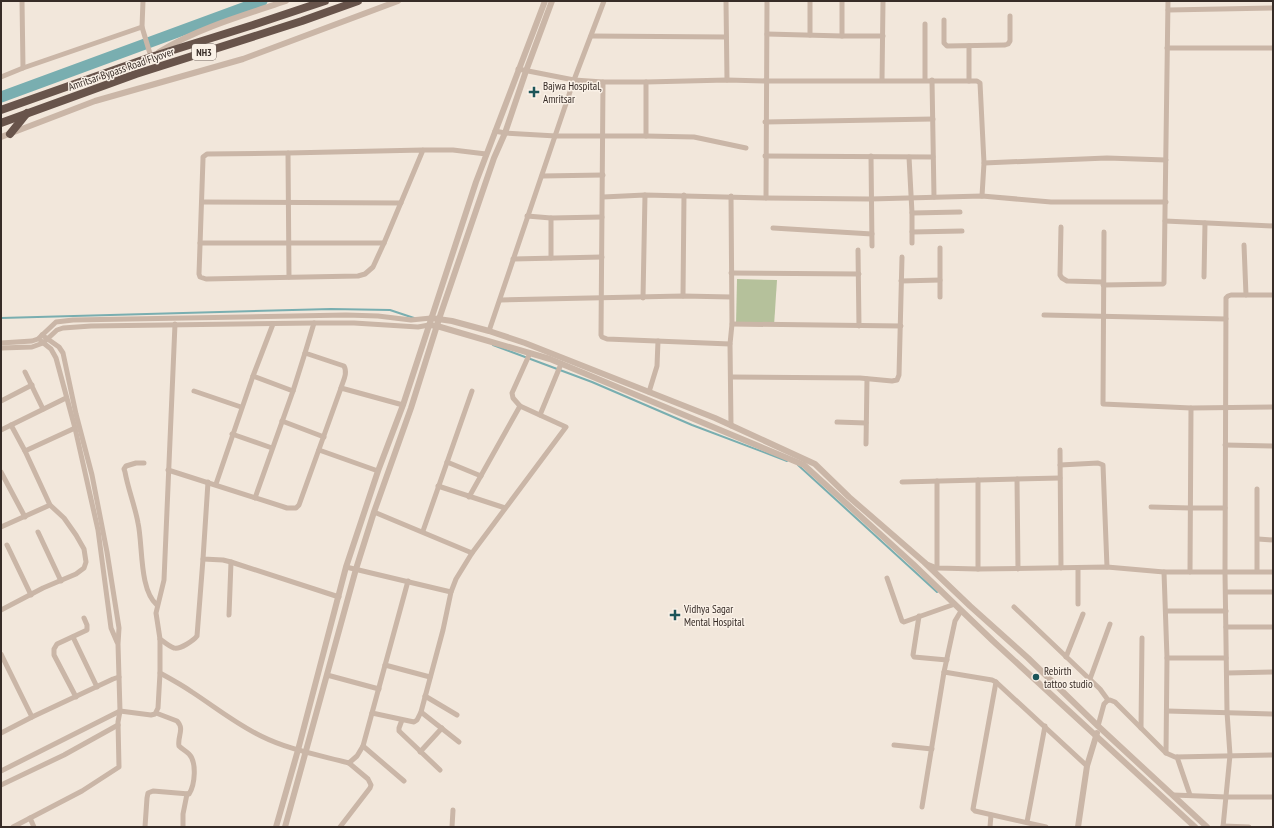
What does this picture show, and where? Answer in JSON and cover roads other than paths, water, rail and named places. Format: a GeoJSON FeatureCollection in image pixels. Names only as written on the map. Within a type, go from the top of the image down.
{"type":"FeatureCollection","features":[{"type":"Feature","properties":{"kind":"highway","name":"Amritsar Bypass Road Flyover"},"geometry":{"type":"LineString","coordinates":[[151,57],[325,1]]}},
{"type":"Feature","properties":{"kind":"highway","name":"Amritsar Bypass Road Flyover"},"geometry":{"type":"LineString","coordinates":[[28,113],[143,72],[302,21],[358,1]]}},
{"type":"Feature","properties":{"kind":"highway","name":"NH3"},"geometry":{"type":"LineString","coordinates":[[1,110],[151,57]]}},
{"type":"Feature","properties":{"kind":"highway","name":"NH3"},"geometry":{"type":"LineString","coordinates":[[1,123],[28,113]]}},
{"type":"Feature","properties":{"kind":"highway"},"geometry":{"type":"LineString","coordinates":[[10,134],[28,113]]}},
{"type":"Feature","properties":{"kind":"street"},"geometry":{"type":"LineString","coordinates":[[22,1],[23,68]]}},
{"type":"Feature","properties":{"kind":"street"},"geometry":{"type":"LineString","coordinates":[[143,1],[142,27],[151,57],[169,46],[197,33],[286,1]]}},
{"type":"Feature","properties":{"kind":"street"},"geometry":{"type":"LineString","coordinates":[[1,137],[95,101],[242,59],[398,1]]}},
{"type":"Feature","properties":{"kind":"street"},"geometry":{"type":"LineString","coordinates":[[276,827],[298,750],[346,567],[378,471],[403,405],[486,154],[545,1]]}},
{"type":"Feature","properties":{"kind":"street"},"geometry":{"type":"LineString","coordinates":[[285,827],[356,569],[374,512],[411,408],[439,319],[494,158],[505,134],[552,1]]}},
{"type":"Feature","properties":{"kind":"street"},"geometry":{"type":"LineString","coordinates":[[489,331],[574,80],[604,1]]}},
{"type":"Feature","properties":{"kind":"street"},"geometry":{"type":"LineString","coordinates":[[726,1],[727,80]]}},
{"type":"Feature","properties":{"kind":"street"},"geometry":{"type":"LineString","coordinates":[[766,198],[765,122],[767,81],[767,1]]}},
{"type":"Feature","properties":{"kind":"street"},"geometry":{"type":"LineString","coordinates":[[810,1],[810,35]]}},
{"type":"Feature","properties":{"kind":"street"},"geometry":{"type":"LineString","coordinates":[[842,1],[842,36]]}},
{"type":"Feature","properties":{"kind":"street"},"geometry":{"type":"LineString","coordinates":[[882,80],[883,1]]}},
{"type":"Feature","properties":{"kind":"street"},"geometry":{"type":"LineString","coordinates":[[1061,227],[1060,275],[1067,281],[1103,283],[1163,283],[1166,202],[1168,1]]}},
{"type":"Feature","properties":{"kind":"street"},"geometry":{"type":"LineString","coordinates":[[1168,10],[1273,8]]}},
{"type":"Feature","properties":{"kind":"street"},"geometry":{"type":"LineString","coordinates":[[944,20],[944,43],[946,46],[1008,44],[1010,41],[1010,16]]}},
{"type":"Feature","properties":{"kind":"street"},"geometry":{"type":"LineString","coordinates":[[924,24],[924,80]]}},
{"type":"Feature","properties":{"kind":"street"},"geometry":{"type":"LineString","coordinates":[[1,77],[142,27]]}},
{"type":"Feature","properties":{"kind":"street"},"geometry":{"type":"LineString","coordinates":[[767,34],[883,36]]}},
{"type":"Feature","properties":{"kind":"street"},"geometry":{"type":"LineString","coordinates":[[591,36],[726,37]]}},
{"type":"Feature","properties":{"kind":"street"},"geometry":{"type":"LineString","coordinates":[[969,46],[969,81]]}},
{"type":"Feature","properties":{"kind":"street"},"geometry":{"type":"LineString","coordinates":[[1168,48],[1273,48]]}},
{"type":"Feature","properties":{"kind":"street"},"geometry":{"type":"LineString","coordinates":[[518,69],[574,80],[603,82],[727,80],[978,81],[980,83],[984,163],[982,196]]}},
{"type":"Feature","properties":{"kind":"street"},"geometry":{"type":"LineString","coordinates":[[932,80],[934,197]]}},
{"type":"Feature","properties":{"kind":"street"},"geometry":{"type":"LineString","coordinates":[[603,82],[601,335],[604,339],[730,344]]}},
{"type":"Feature","properties":{"kind":"street"},"geometry":{"type":"LineString","coordinates":[[646,82],[646,136]]}},
{"type":"Feature","properties":{"kind":"street"},"geometry":{"type":"LineString","coordinates":[[765,122],[933,119]]}},
{"type":"Feature","properties":{"kind":"street"},"geometry":{"type":"LineString","coordinates":[[495,131],[505,134],[556,136],[694,137],[746,148]]}},
{"type":"Feature","properties":{"kind":"street"},"geometry":{"type":"LineString","coordinates":[[423,150],[402,203],[373,267],[365,274],[358,276],[200,277],[203,157],[207,154],[423,150],[453,150],[486,154]]}},
{"type":"Feature","properties":{"kind":"street"},"geometry":{"type":"LineString","coordinates":[[288,153],[290,244],[289,277]]}},
{"type":"Feature","properties":{"kind":"street"},"geometry":{"type":"LineString","coordinates":[[765,156],[933,157]]}},
{"type":"Feature","properties":{"kind":"street"},"geometry":{"type":"LineString","coordinates":[[871,156],[870,199],[872,246]]}},
{"type":"Feature","properties":{"kind":"street"},"geometry":{"type":"LineString","coordinates":[[909,157],[912,243]]}},
{"type":"Feature","properties":{"kind":"street"},"geometry":{"type":"LineString","coordinates":[[984,163],[1108,158],[1166,160]]}},
{"type":"Feature","properties":{"kind":"street"},"geometry":{"type":"LineString","coordinates":[[542,176],[603,175]]}},
{"type":"Feature","properties":{"kind":"street"},"geometry":{"type":"LineString","coordinates":[[603,198],[644,195],[870,199],[982,196],[1051,202],[1166,202]]}},
{"type":"Feature","properties":{"kind":"street"},"geometry":{"type":"LineString","coordinates":[[643,298],[644,195]]}},
{"type":"Feature","properties":{"kind":"street"},"geometry":{"type":"LineString","coordinates":[[683,296],[684,195]]}},
{"type":"Feature","properties":{"kind":"street"},"geometry":{"type":"LineString","coordinates":[[730,426],[730,344],[732,324],[731,196]]}},
{"type":"Feature","properties":{"kind":"street"},"geometry":{"type":"LineString","coordinates":[[202,202],[402,203]]}},
{"type":"Feature","properties":{"kind":"street"},"geometry":{"type":"LineString","coordinates":[[912,213],[960,212]]}},
{"type":"Feature","properties":{"kind":"street"},"geometry":{"type":"LineString","coordinates":[[527,216],[551,218],[602,216]]}},
{"type":"Feature","properties":{"kind":"street"},"geometry":{"type":"LineString","coordinates":[[551,218],[551,258]]}},
{"type":"Feature","properties":{"kind":"street"},"geometry":{"type":"LineString","coordinates":[[1165,221],[1273,226]]}},
{"type":"Feature","properties":{"kind":"street"},"geometry":{"type":"LineString","coordinates":[[1204,277],[1205,223]]}},
{"type":"Feature","properties":{"kind":"street"},"geometry":{"type":"LineString","coordinates":[[773,228],[872,234]]}},
{"type":"Feature","properties":{"kind":"street"},"geometry":{"type":"LineString","coordinates":[[912,232],[962,230]]}},
{"type":"Feature","properties":{"kind":"street"},"geometry":{"type":"LineString","coordinates":[[1104,232],[1103,404],[1191,408],[1273,407]]}},
{"type":"Feature","properties":{"kind":"street"},"geometry":{"type":"LineString","coordinates":[[200,243],[384,243]]}},
{"type":"Feature","properties":{"kind":"street"},"geometry":{"type":"LineString","coordinates":[[1244,245],[1246,295]]}},
{"type":"Feature","properties":{"kind":"street"},"geometry":{"type":"LineString","coordinates":[[940,248],[940,297]]}},
{"type":"Feature","properties":{"kind":"street"},"geometry":{"type":"LineString","coordinates":[[858,250],[859,326]]}},
{"type":"Feature","properties":{"kind":"street"},"geometry":{"type":"LineString","coordinates":[[513,259],[602,257]]}},
{"type":"Feature","properties":{"kind":"street"},"geometry":{"type":"LineString","coordinates":[[731,377],[897,380],[899,378],[902,257]]}},
{"type":"Feature","properties":{"kind":"street"},"geometry":{"type":"LineString","coordinates":[[731,273],[859,274]]}},
{"type":"Feature","properties":{"kind":"street"},"geometry":{"type":"LineString","coordinates":[[901,281],[940,280]]}},
{"type":"Feature","properties":{"kind":"street"},"geometry":{"type":"LineString","coordinates":[[1249,827],[1223,827],[1230,755],[1227,712],[1225,572],[1226,319],[1227,297],[1231,295],[1273,295]]}},
{"type":"Feature","properties":{"kind":"street"},"geometry":{"type":"LineString","coordinates":[[500,300],[683,296],[731,297]]}},
{"type":"Feature","properties":{"kind":"street"},"geometry":{"type":"LineString","coordinates":[[1,343],[23,342],[38,339],[56,322],[73,320],[346,315],[378,316],[411,320],[431,318],[489,331],[650,392],[815,464],[848,497],[924,562],[1028,658],[1098,726],[1207,827]]}},
{"type":"Feature","properties":{"kind":"street"},"geometry":{"type":"LineString","coordinates":[[1044,315],[1226,319]]}},
{"type":"Feature","properties":{"kind":"street"},"geometry":{"type":"LineString","coordinates":[[255,498],[293,391],[314,323]]}},
{"type":"Feature","properties":{"kind":"street"},"geometry":{"type":"LineString","coordinates":[[1,348],[32,347],[43,343],[58,330],[70,327],[175,324],[354,323],[418,327],[437,326],[530,353],[561,364],[804,465],[913,564],[961,611],[1195,827]]}},
{"type":"Feature","properties":{"kind":"street"},"geometry":{"type":"LineString","coordinates":[[156,713],[158,708],[160,673],[160,639],[156,617],[157,605],[164,580],[175,324]]}},
{"type":"Feature","properties":{"kind":"street"},"geometry":{"type":"LineString","coordinates":[[216,484],[241,407],[273,324]]}},
{"type":"Feature","properties":{"kind":"street"},"geometry":{"type":"LineString","coordinates":[[732,324],[901,326]]}},
{"type":"Feature","properties":{"kind":"street"},"geometry":{"type":"LineString","coordinates":[[12,827],[82,791],[119,767],[118,725],[120,711],[118,628],[107,552],[92,475],[76,414],[63,353],[59,347],[42,335]]}},
{"type":"Feature","properties":{"kind":"street"},"geometry":{"type":"LineString","coordinates":[[38,339],[51,349],[56,358],[75,428],[98,530],[111,628],[118,644]]}},
{"type":"Feature","properties":{"kind":"street"},"geometry":{"type":"LineString","coordinates":[[650,392],[657,366],[658,341]]}},
{"type":"Feature","properties":{"kind":"street"},"geometry":{"type":"LineString","coordinates":[[168,470],[216,484],[287,508],[298,507],[324,437],[345,376],[346,369],[344,366],[305,353]]}},
{"type":"Feature","properties":{"kind":"street"},"geometry":{"type":"LineString","coordinates":[[372,713],[415,722],[421,712],[443,630],[451,592],[456,580],[472,553],[566,426],[520,406],[513,398],[512,394],[530,353]]}},
{"type":"Feature","properties":{"kind":"street"},"geometry":{"type":"LineString","coordinates":[[540,415],[561,364]]}},
{"type":"Feature","properties":{"kind":"street"},"geometry":{"type":"LineString","coordinates":[[25,372],[44,409]]}},
{"type":"Feature","properties":{"kind":"street"},"geometry":{"type":"LineString","coordinates":[[253,376],[293,391]]}},
{"type":"Feature","properties":{"kind":"street"},"geometry":{"type":"LineString","coordinates":[[866,444],[867,379]]}},
{"type":"Feature","properties":{"kind":"street"},"geometry":{"type":"LineString","coordinates":[[1,401],[32,385]]}},
{"type":"Feature","properties":{"kind":"street"},"geometry":{"type":"LineString","coordinates":[[341,388],[403,405]]}},
{"type":"Feature","properties":{"kind":"street"},"geometry":{"type":"LineString","coordinates":[[194,391],[241,407]]}},
{"type":"Feature","properties":{"kind":"street"},"geometry":{"type":"LineString","coordinates":[[423,531],[472,391]]}},
{"type":"Feature","properties":{"kind":"street"},"geometry":{"type":"LineString","coordinates":[[1,430],[66,398]]}},
{"type":"Feature","properties":{"kind":"street"},"geometry":{"type":"LineString","coordinates":[[469,497],[520,406]]}},
{"type":"Feature","properties":{"kind":"street"},"geometry":{"type":"LineString","coordinates":[[1190,572],[1191,408]]}},
{"type":"Feature","properties":{"kind":"street"},"geometry":{"type":"LineString","coordinates":[[282,421],[324,437]]}},
{"type":"Feature","properties":{"kind":"street"},"geometry":{"type":"LineString","coordinates":[[837,422],[866,423]]}},
{"type":"Feature","properties":{"kind":"street"},"geometry":{"type":"LineString","coordinates":[[1,610],[81,571],[84,568],[86,557],[84,549],[70,526],[50,505],[11,425]]}},
{"type":"Feature","properties":{"kind":"street"},"geometry":{"type":"LineString","coordinates":[[25,451],[75,428]]}},
{"type":"Feature","properties":{"kind":"street"},"geometry":{"type":"LineString","coordinates":[[232,434],[272,448]]}},
{"type":"Feature","properties":{"kind":"street"},"geometry":{"type":"LineString","coordinates":[[1225,445],[1273,446]]}},
{"type":"Feature","properties":{"kind":"street"},"geometry":{"type":"LineString","coordinates":[[319,450],[378,471]]}},
{"type":"Feature","properties":{"kind":"street"},"geometry":{"type":"LineString","coordinates":[[1060,450],[1061,568]]}},
{"type":"Feature","properties":{"kind":"street"},"geometry":{"type":"LineString","coordinates":[[447,462],[481,476]]}},
{"type":"Feature","properties":{"kind":"street"},"geometry":{"type":"LineString","coordinates":[[144,463],[136,463],[126,466],[124,469],[140,530],[146,583],[154,602],[157,605]]}},
{"type":"Feature","properties":{"kind":"street"},"geometry":{"type":"LineString","coordinates":[[1060,465],[1098,463],[1103,465],[1107,567]]}},
{"type":"Feature","properties":{"kind":"street"},"geometry":{"type":"LineString","coordinates":[[1,472],[25,517]]}},
{"type":"Feature","properties":{"kind":"street"},"geometry":{"type":"LineString","coordinates":[[902,482],[1060,478]]}},
{"type":"Feature","properties":{"kind":"street"},"geometry":{"type":"LineString","coordinates":[[1017,479],[1018,569]]}},
{"type":"Feature","properties":{"kind":"street"},"geometry":{"type":"LineString","coordinates":[[978,480],[978,569]]}},
{"type":"Feature","properties":{"kind":"street"},"geometry":{"type":"LineString","coordinates":[[937,481],[937,568]]}},
{"type":"Feature","properties":{"kind":"street"},"geometry":{"type":"LineString","coordinates":[[160,639],[177,649],[195,639],[197,636],[208,482]]}},
{"type":"Feature","properties":{"kind":"street"},"geometry":{"type":"LineString","coordinates":[[438,486],[505,508]]}},
{"type":"Feature","properties":{"kind":"street"},"geometry":{"type":"LineString","coordinates":[[1257,489],[1257,571]]}},
{"type":"Feature","properties":{"kind":"street"},"geometry":{"type":"LineString","coordinates":[[1,527],[50,505]]}},
{"type":"Feature","properties":{"kind":"street"},"geometry":{"type":"LineString","coordinates":[[1151,507],[1225,508]]}},
{"type":"Feature","properties":{"kind":"street"},"geometry":{"type":"LineString","coordinates":[[374,512],[423,531],[472,553]]}},
{"type":"Feature","properties":{"kind":"street"},"geometry":{"type":"LineString","coordinates":[[38,532],[61,581]]}},
{"type":"Feature","properties":{"kind":"street"},"geometry":{"type":"LineString","coordinates":[[1258,539],[1273,540]]}},
{"type":"Feature","properties":{"kind":"street"},"geometry":{"type":"LineString","coordinates":[[7,545],[31,595]]}},
{"type":"Feature","properties":{"kind":"street"},"geometry":{"type":"LineString","coordinates":[[203,559],[231,562],[339,597]]}},
{"type":"Feature","properties":{"kind":"street"},"geometry":{"type":"LineString","coordinates":[[230,615],[231,562]]}},
{"type":"Feature","properties":{"kind":"street"},"geometry":{"type":"LineString","coordinates":[[924,562],[937,568],[1018,569],[1107,567],[1164,572],[1273,572]]}},
{"type":"Feature","properties":{"kind":"street"},"geometry":{"type":"LineString","coordinates":[[346,567],[451,592]]}},
{"type":"Feature","properties":{"kind":"street"},"geometry":{"type":"LineString","coordinates":[[1078,568],[1078,604]]}},
{"type":"Feature","properties":{"kind":"street"},"geometry":{"type":"LineString","coordinates":[[1164,572],[1167,658],[1166,752]]}},
{"type":"Feature","properties":{"kind":"street"},"geometry":{"type":"LineString","coordinates":[[887,578],[902,621],[904,622],[955,604]]}},
{"type":"Feature","properties":{"kind":"street"},"geometry":{"type":"LineString","coordinates":[[349,762],[357,756],[362,746],[408,581]]}},
{"type":"Feature","properties":{"kind":"street"},"geometry":{"type":"LineString","coordinates":[[1226,592],[1273,592]]}},
{"type":"Feature","properties":{"kind":"street"},"geometry":{"type":"LineString","coordinates":[[1014,607],[1090,679],[1108,700],[1115,702],[1166,752],[1172,756],[1273,755]]}},
{"type":"Feature","properties":{"kind":"street"},"geometry":{"type":"LineString","coordinates":[[922,806],[944,672],[956,619],[961,611]]}},
{"type":"Feature","properties":{"kind":"street"},"geometry":{"type":"LineString","coordinates":[[1166,611],[1226,611]]}},
{"type":"Feature","properties":{"kind":"street"},"geometry":{"type":"LineString","coordinates":[[1066,657],[1083,614]]}},
{"type":"Feature","properties":{"kind":"street"},"geometry":{"type":"LineString","coordinates":[[919,616],[913,656],[947,660]]}},
{"type":"Feature","properties":{"kind":"street"},"geometry":{"type":"LineString","coordinates":[[76,697],[54,653],[54,647],[57,644],[87,630],[84,618]]}},
{"type":"Feature","properties":{"kind":"street"},"geometry":{"type":"LineString","coordinates":[[1090,679],[1110,624]]}},
{"type":"Feature","properties":{"kind":"street"},"geometry":{"type":"LineString","coordinates":[[1226,627],[1273,627]]}},
{"type":"Feature","properties":{"kind":"street"},"geometry":{"type":"LineString","coordinates":[[73,637],[97,687]]}},
{"type":"Feature","properties":{"kind":"street"},"geometry":{"type":"LineString","coordinates":[[1141,728],[1142,638]]}},
{"type":"Feature","properties":{"kind":"street"},"geometry":{"type":"LineString","coordinates":[[1,654],[32,717]]}},
{"type":"Feature","properties":{"kind":"street"},"geometry":{"type":"LineString","coordinates":[[1167,658],[1226,658]]}},
{"type":"Feature","properties":{"kind":"street"},"geometry":{"type":"LineString","coordinates":[[385,665],[430,677]]}},
{"type":"Feature","properties":{"kind":"street"},"geometry":{"type":"LineString","coordinates":[[944,672],[992,680],[996,682],[1087,766]]}},
{"type":"Feature","properties":{"kind":"street"},"geometry":{"type":"LineString","coordinates":[[1227,673],[1273,672]]}},
{"type":"Feature","properties":{"kind":"street"},"geometry":{"type":"LineString","coordinates":[[160,673],[192,691],[231,720],[278,744],[349,762],[368,779],[371,785],[340,827]]}},
{"type":"Feature","properties":{"kind":"street"},"geometry":{"type":"LineString","coordinates":[[327,675],[379,689]]}},
{"type":"Feature","properties":{"kind":"street"},"geometry":{"type":"LineString","coordinates":[[1,733],[119,677]]}},
{"type":"Feature","properties":{"kind":"street"},"geometry":{"type":"LineString","coordinates":[[996,682],[973,809],[975,811],[991,815],[1046,827]]}},
{"type":"Feature","properties":{"kind":"street"},"geometry":{"type":"LineString","coordinates":[[425,696],[457,715]]}},
{"type":"Feature","properties":{"kind":"street"},"geometry":{"type":"LineString","coordinates":[[1078,827],[1087,766],[1097,736],[1104,704],[1108,700]]}},
{"type":"Feature","properties":{"kind":"street"},"geometry":{"type":"LineString","coordinates":[[1,771],[120,711],[152,715],[156,713],[178,721],[181,726],[178,740],[179,746],[189,753],[194,765],[191,790],[187,794],[183,814],[183,827]]}},
{"type":"Feature","properties":{"kind":"street"},"geometry":{"type":"LineString","coordinates":[[1167,711],[1273,714]]}},
{"type":"Feature","properties":{"kind":"street"},"geometry":{"type":"LineString","coordinates":[[421,712],[459,742]]}},
{"type":"Feature","properties":{"kind":"street"},"geometry":{"type":"LineString","coordinates":[[402,720],[399,731],[440,770]]}},
{"type":"Feature","properties":{"kind":"street"},"geometry":{"type":"LineString","coordinates":[[1,785],[64,755],[118,725]]}},
{"type":"Feature","properties":{"kind":"street"},"geometry":{"type":"LineString","coordinates":[[1027,822],[1045,726]]}},
{"type":"Feature","properties":{"kind":"street"},"geometry":{"type":"LineString","coordinates":[[420,752],[442,728]]}},
{"type":"Feature","properties":{"kind":"street"},"geometry":{"type":"LineString","coordinates":[[894,745],[932,749]]}},
{"type":"Feature","properties":{"kind":"street"},"geometry":{"type":"LineString","coordinates":[[362,746],[404,781]]}},
{"type":"Feature","properties":{"kind":"street"},"geometry":{"type":"LineString","coordinates":[[1177,757],[1190,795]]}},
{"type":"Feature","properties":{"kind":"street"},"geometry":{"type":"LineString","coordinates":[[145,827],[148,793],[154,791],[187,794]]}},
{"type":"Feature","properties":{"kind":"street"},"geometry":{"type":"LineString","coordinates":[[1172,795],[1273,797]]}},
{"type":"Feature","properties":{"kind":"street"},"geometry":{"type":"LineString","coordinates":[[452,827],[454,810]]}},
{"type":"Feature","properties":{"kind":"street"},"geometry":{"type":"LineString","coordinates":[[990,827],[991,815]]}},
{"type":"Feature","properties":{"kind":"street"},"geometry":{"type":"LineString","coordinates":[[30,818],[34,827]]}},
{"type":"Feature","properties":{"kind":"waterway"},"geometry":{"type":"LineString","coordinates":[[1,97],[262,1]]}},
{"type":"Feature","properties":{"kind":"waterway"},"geometry":{"type":"LineString","coordinates":[[1,318],[331,309],[390,310],[414,318]]}},
{"type":"Feature","properties":{"kind":"waterway"},"geometry":{"type":"LineString","coordinates":[[493,345],[592,382],[692,425],[787,461]]}},
{"type":"Feature","properties":{"kind":"waterway"},"geometry":{"type":"LineString","coordinates":[[798,465],[937,592]]}},
{"type":"Feature","properties":{"kind":"place","name":"Bajwa Hospital, Amritsar"},"geometry":{"type":"Point","coordinates":[534,92]}},
{"type":"Feature","properties":{"kind":"place","name":"Vidhya Sagar Mental Hospital"},"geometry":{"type":"Point","coordinates":[675,615]}},
{"type":"Feature","properties":{"kind":"place","name":"Rebirth tattoo studio"},"geometry":{"type":"Point","coordinates":[1036,677]}}]}
